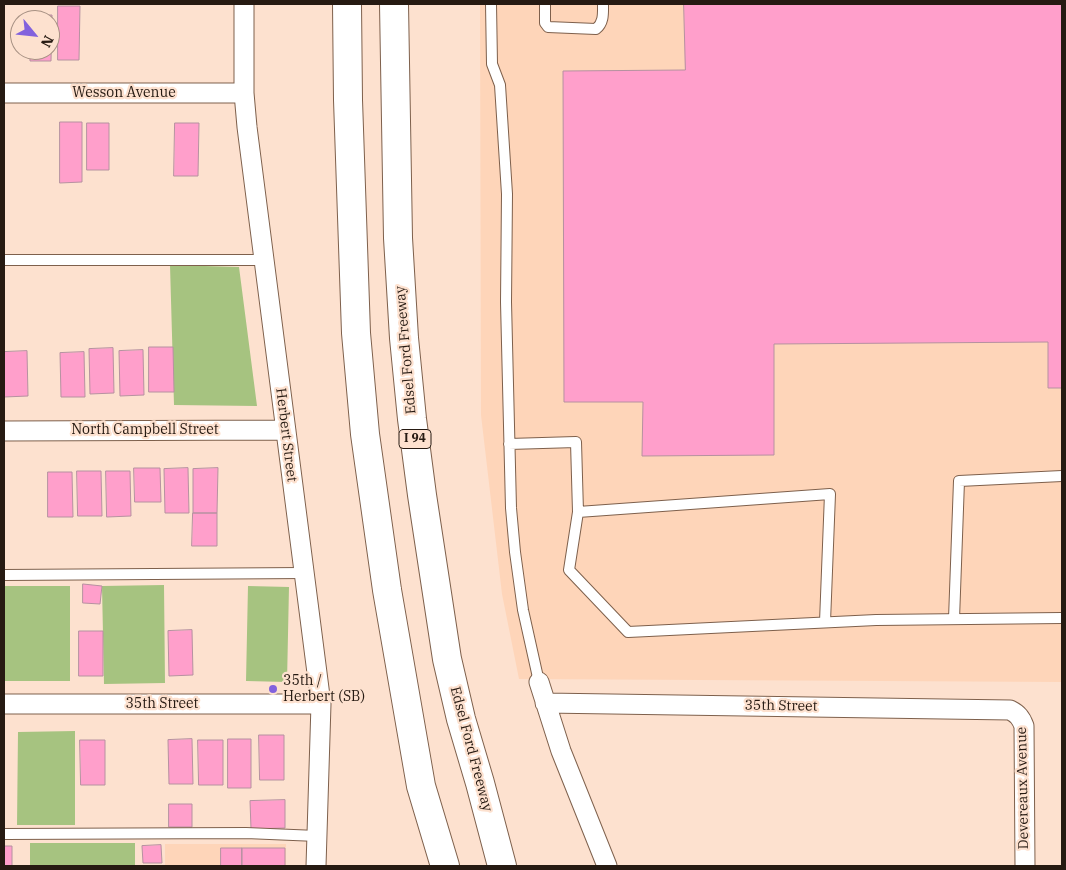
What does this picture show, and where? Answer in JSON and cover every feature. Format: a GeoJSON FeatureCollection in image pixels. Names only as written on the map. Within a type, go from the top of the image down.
{"type":"FeatureCollection","features":[{"type":"Feature","properties":{"kind":"highway"},"geometry":{"type":"LineString","coordinates":[[348,4],[349,110],[356,333],[365,434],[387,590],[421,786],[445,866]]}},
{"type":"Feature","properties":{"kind":"highway","name":"Edsel Ford Freeway"},"geometry":{"type":"LineString","coordinates":[[394,4],[398,238],[404,338],[412,419],[447,659],[461,719],[502,866]]}},
{"type":"Feature","properties":{"kind":"street","name":"Herbert Street"},"geometry":{"type":"LineString","coordinates":[[244,4],[244,93],[321,704],[316,866]]}},
{"type":"Feature","properties":{"kind":"street","name":"Wesson Avenue"},"geometry":{"type":"LineString","coordinates":[[4,93],[244,93]]}},
{"type":"Feature","properties":{"kind":"street","name":"North Campbell Street"},"geometry":{"type":"LineString","coordinates":[[4,431],[286,430]]}},
{"type":"Feature","properties":{"kind":"street"},"geometry":{"type":"LineString","coordinates":[[540,682],[561,751],[607,866]]}},
{"type":"Feature","properties":{"kind":"street","name":"35th Street"},"geometry":{"type":"LineString","coordinates":[[545,703],[992,709],[1010,710],[1016,713]]}},
{"type":"Feature","properties":{"kind":"street","name":"35th Street"},"geometry":{"type":"LineString","coordinates":[[4,704],[321,704]]}},
{"type":"Feature","properties":{"kind":"street","name":"Devereaux Avenue"},"geometry":{"type":"LineString","coordinates":[[1016,713],[1022,719],[1024,726],[1025,866]]}},
{"type":"Feature","properties":{"kind":"lane"},"geometry":{"type":"LineString","coordinates":[[491,4],[492,64],[500,86],[507,194],[506,302],[509,444],[515,552],[523,610],[540,682]]}},
{"type":"Feature","properties":{"kind":"lane"},"geometry":{"type":"LineString","coordinates":[[545,4],[545,23],[548,27],[596,29],[601,25],[603,18],[603,4]]}},
{"type":"Feature","properties":{"kind":"lane"},"geometry":{"type":"LineString","coordinates":[[4,260],[264,260]]}},
{"type":"Feature","properties":{"kind":"lane"},"geometry":{"type":"LineString","coordinates":[[509,444],[576,442],[578,512],[569,570],[628,632],[876,620],[1062,618]]}},
{"type":"Feature","properties":{"kind":"lane"},"geometry":{"type":"LineString","coordinates":[[954,619],[959,481],[1062,476]]}},
{"type":"Feature","properties":{"kind":"lane"},"geometry":{"type":"LineString","coordinates":[[578,512],[830,494],[824,622]]}},
{"type":"Feature","properties":{"kind":"lane"},"geometry":{"type":"LineString","coordinates":[[4,575],[304,573]]}},
{"type":"Feature","properties":{"kind":"lane"},"geometry":{"type":"LineString","coordinates":[[4,834],[246,834],[317,836]]}},
{"type":"Feature","properties":{"kind":"shaded area"},"geometry":{"type":"Polygon","coordinates":[[[480,4],[1062,4],[1062,682],[519,679],[502,594],[481,415],[480,4]]]}},
{"type":"Feature","properties":{"kind":"shaded area"},"geometry":{"type":"Polygon","coordinates":[[[165,844],[286,844],[286,866],[165,866],[165,844]]]}},
{"type":"Feature","properties":{"kind":"green space"},"geometry":{"type":"Polygon","coordinates":[[[170,265],[239,267],[257,406],[174,405],[170,265]]]}},
{"type":"Feature","properties":{"kind":"green space"},"geometry":{"type":"Polygon","coordinates":[[[164,585],[165,683],[104,684],[102,586],[164,585]]]}},
{"type":"Feature","properties":{"kind":"green space"},"geometry":{"type":"Polygon","coordinates":[[[4,586],[70,586],[70,681],[4,681],[4,586]]]}},
{"type":"Feature","properties":{"kind":"green space"},"geometry":{"type":"Polygon","coordinates":[[[248,586],[289,587],[287,682],[246,681],[248,586]]]}},
{"type":"Feature","properties":{"kind":"green space"},"geometry":{"type":"Polygon","coordinates":[[[75,731],[75,825],[17,825],[18,732],[75,731]]]}},
{"type":"Feature","properties":{"kind":"green space"},"geometry":{"type":"Polygon","coordinates":[[[30,843],[135,843],[135,866],[30,866],[30,843]]]}},
{"type":"Feature","properties":{"kind":"building"},"geometry":{"type":"Polygon","coordinates":[[[684,4],[1062,4],[1062,388],[1048,388],[1048,342],[774,344],[774,455],[642,456],[643,402],[564,402],[563,71],[685,70],[684,4]]]}},
{"type":"Feature","properties":{"kind":"building"},"geometry":{"type":"Polygon","coordinates":[[[58,6],[80,6],[79,60],[60,60],[60,10],[58,10],[58,6]]]}},
{"type":"Feature","properties":{"kind":"building"},"geometry":{"type":"Polygon","coordinates":[[[30,60],[51,60],[51,61],[30,60]]]}},
{"type":"Feature","properties":{"kind":"building"},"geometry":{"type":"Polygon","coordinates":[[[60,122],[82,122],[82,182],[60,183],[60,122]]]}},
{"type":"Feature","properties":{"kind":"building"},"geometry":{"type":"Polygon","coordinates":[[[87,123],[109,123],[109,170],[87,170],[87,123]]]}},
{"type":"Feature","properties":{"kind":"building"},"geometry":{"type":"Polygon","coordinates":[[[175,123],[199,123],[198,176],[174,176],[175,123]]]}},
{"type":"Feature","properties":{"kind":"building"},"geometry":{"type":"Polygon","coordinates":[[[149,347],[173,347],[174,392],[149,392],[149,347]]]}},
{"type":"Feature","properties":{"kind":"building"},"geometry":{"type":"Polygon","coordinates":[[[113,348],[114,393],[90,394],[89,349],[113,348]]]}},
{"type":"Feature","properties":{"kind":"building"},"geometry":{"type":"Polygon","coordinates":[[[143,350],[144,395],[120,396],[119,351],[143,350]]]}},
{"type":"Feature","properties":{"kind":"building"},"geometry":{"type":"Polygon","coordinates":[[[27,351],[28,396],[4,397],[4,352],[27,351]]]}},
{"type":"Feature","properties":{"kind":"building"},"geometry":{"type":"Polygon","coordinates":[[[84,352],[85,397],[61,397],[60,353],[84,352]]]}},
{"type":"Feature","properties":{"kind":"building"},"geometry":{"type":"Polygon","coordinates":[[[134,468],[160,468],[161,502],[135,502],[134,468]]]}},
{"type":"Feature","properties":{"kind":"building"},"geometry":{"type":"Polygon","coordinates":[[[188,468],[189,513],[165,513],[164,469],[188,468]]]}},
{"type":"Feature","properties":{"kind":"building"},"geometry":{"type":"Polygon","coordinates":[[[218,468],[217,513],[193,513],[193,469],[218,468]]]}},
{"type":"Feature","properties":{"kind":"building"},"geometry":{"type":"Polygon","coordinates":[[[77,471],[101,471],[102,516],[78,516],[77,471]]]}},
{"type":"Feature","properties":{"kind":"building"},"geometry":{"type":"Polygon","coordinates":[[[106,471],[130,471],[131,516],[107,517],[106,471]]]}},
{"type":"Feature","properties":{"kind":"building"},"geometry":{"type":"Polygon","coordinates":[[[48,472],[72,472],[73,517],[48,517],[48,472]]]}},
{"type":"Feature","properties":{"kind":"building"},"geometry":{"type":"Polygon","coordinates":[[[193,513],[217,513],[217,546],[192,546],[193,513]]]}},
{"type":"Feature","properties":{"kind":"building"},"geometry":{"type":"Polygon","coordinates":[[[83,584],[102,586],[100,604],[83,603],[83,584]]]}},
{"type":"Feature","properties":{"kind":"building"},"geometry":{"type":"Polygon","coordinates":[[[192,630],[193,675],[169,676],[168,631],[192,630]]]}},
{"type":"Feature","properties":{"kind":"building"},"geometry":{"type":"Polygon","coordinates":[[[79,631],[103,631],[103,676],[79,676],[79,631]]]}},
{"type":"Feature","properties":{"kind":"building"},"geometry":{"type":"Polygon","coordinates":[[[259,735],[284,735],[284,780],[260,780],[259,735]]]}},
{"type":"Feature","properties":{"kind":"building"},"geometry":{"type":"Polygon","coordinates":[[[192,739],[193,784],[169,784],[168,740],[192,739]]]}},
{"type":"Feature","properties":{"kind":"building"},"geometry":{"type":"Polygon","coordinates":[[[228,739],[251,739],[251,788],[228,788],[228,739]]]}},
{"type":"Feature","properties":{"kind":"building"},"geometry":{"type":"Polygon","coordinates":[[[80,740],[105,740],[105,785],[81,785],[80,740]]]}},
{"type":"Feature","properties":{"kind":"building"},"geometry":{"type":"Polygon","coordinates":[[[198,740],[223,740],[223,785],[199,785],[198,740]]]}},
{"type":"Feature","properties":{"kind":"building"},"geometry":{"type":"Polygon","coordinates":[[[285,800],[285,828],[251,829],[250,801],[285,800]]]}},
{"type":"Feature","properties":{"kind":"building"},"geometry":{"type":"Polygon","coordinates":[[[169,804],[192,804],[192,827],[169,827],[169,804]]]}},
{"type":"Feature","properties":{"kind":"building"},"geometry":{"type":"Polygon","coordinates":[[[161,845],[162,863],[143,863],[142,846],[161,845]]]}},
{"type":"Feature","properties":{"kind":"building"},"geometry":{"type":"Polygon","coordinates":[[[4,846],[12,846],[12,866],[4,866],[4,846]]]}},
{"type":"Feature","properties":{"kind":"building"},"geometry":{"type":"Polygon","coordinates":[[[221,848],[242,848],[242,866],[221,866],[221,848]]]}},
{"type":"Feature","properties":{"kind":"building"},"geometry":{"type":"Polygon","coordinates":[[[242,848],[285,848],[285,866],[242,866],[242,848]]]}},
{"type":"Feature","properties":{"kind":"place","name":"35th / Herbert (SB)"},"geometry":{"type":"Point","coordinates":[273,689]}}]}
